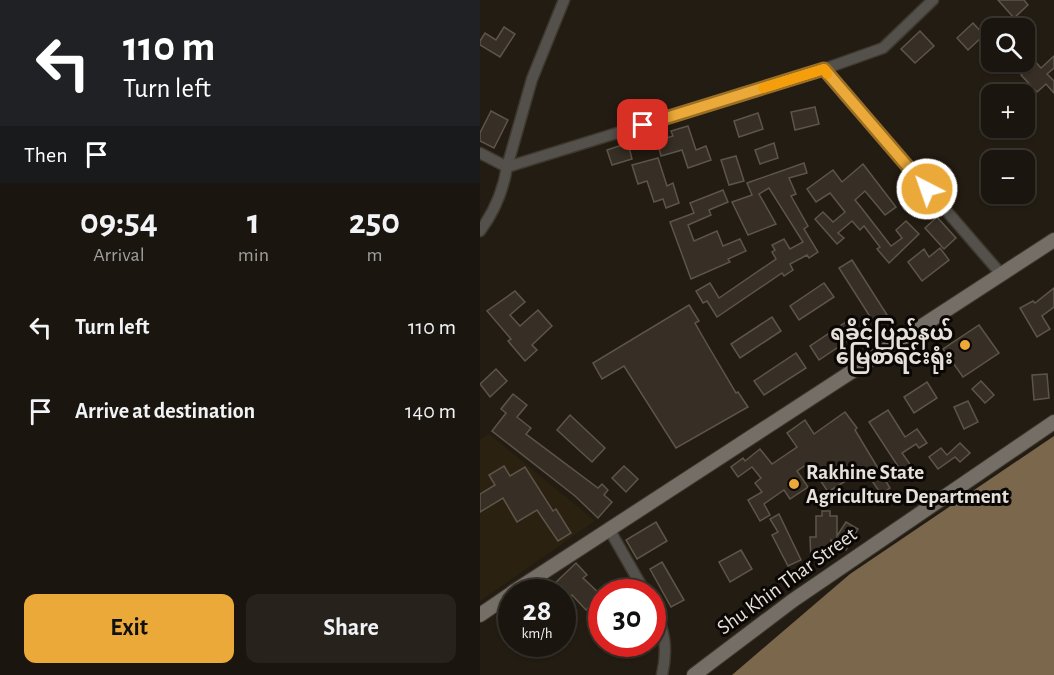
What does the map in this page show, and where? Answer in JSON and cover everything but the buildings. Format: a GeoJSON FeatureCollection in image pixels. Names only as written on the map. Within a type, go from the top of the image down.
{"type":"FeatureCollection","features":[{"type":"Feature","properties":{"kind":"street"},"geometry":{"type":"LineString","coordinates":[[480,231],[494,213],[504,186],[507,167],[532,79],[564,0]]}},
{"type":"Feature","properties":{"kind":"street"},"geometry":{"type":"LineString","coordinates":[[480,153],[507,167],[824,69],[883,48],[933,0]]}},
{"type":"Feature","properties":{"kind":"street"},"geometry":{"type":"LineString","coordinates":[[824,69],[1001,274]]}},
{"type":"Feature","properties":{"kind":"street"},"geometry":{"type":"LineString","coordinates":[[533,579],[1054,240]]}},
{"type":"Feature","properties":{"kind":"street","name":"Shu Khin Thar Street"},"geometry":{"type":"LineString","coordinates":[[694,675],[792,601],[1054,422]]}},
{"type":"Feature","properties":{"kind":"street"},"geometry":{"type":"LineString","coordinates":[[609,529],[638,579]]}},
{"type":"Feature","properties":{"kind":"street"},"geometry":{"type":"LineString","coordinates":[[480,615],[498,603]]}},
{"type":"Feature","properties":{"kind":"street"},"geometry":{"type":"LineString","coordinates":[[662,675],[664,657]]}},
{"type":"Feature","properties":{"kind":"shaded area"},"geometry":{"type":"Polygon","coordinates":[[[489,434],[595,521],[512,579],[498,579],[498,588],[480,601],[480,440],[489,434]]]}},
{"type":"Feature","properties":{"kind":"shaded area"},"geometry":{"type":"Polygon","coordinates":[[[1054,436],[1054,675],[732,675],[850,574],[1054,436]]]}},
{"type":"Feature","properties":{"kind":"slow traffic"},"geometry":{"type":"LineString","coordinates":[[763,88],[824,69],[827,74]]}},
{"type":"Feature","properties":{"kind":"place","name":"ရခိုင်ပြည်နယ် မြေစာရင်းရုံး"},"geometry":{"type":"Point","coordinates":[965,345]}},
{"type":"Feature","properties":{"kind":"place","name":"Rakhine State Agriculture Department"},"geometry":{"type":"Point","coordinates":[794,484]}},
{"type":"Feature","properties":{"kind":"route"},"geometry":{"type":"LineString","coordinates":[[643,125],[824,69],[927,189]]}}]}
